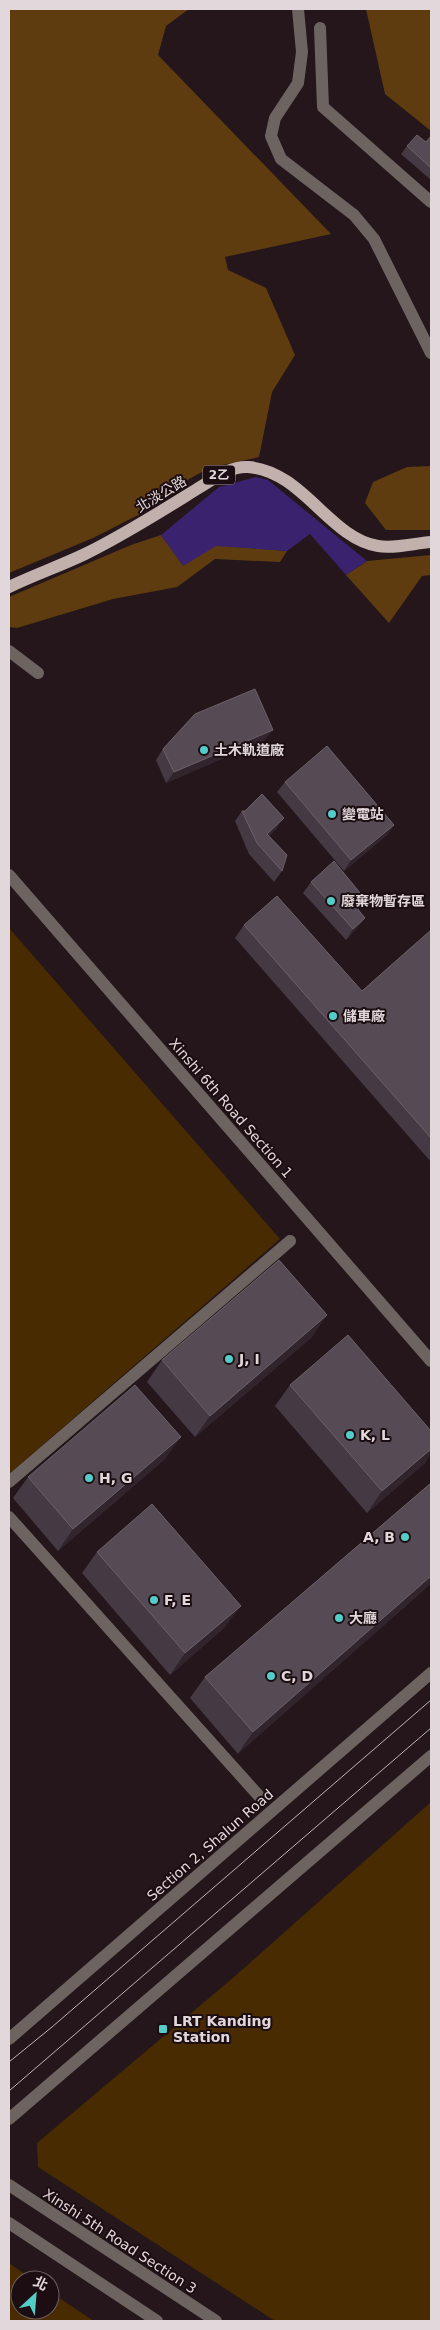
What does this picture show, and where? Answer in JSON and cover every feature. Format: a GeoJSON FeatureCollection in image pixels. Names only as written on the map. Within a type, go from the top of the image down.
{"type":"FeatureCollection","features":[{"type":"Feature","properties":{"kind":"main road","name":"北淡公路"},"geometry":{"type":"LineString","coordinates":[[9,587],[101,545],[148,520],[228,470],[246,467],[263,469],[280,477],[299,490],[351,535],[363,541],[379,546],[431,542]]}},
{"type":"Feature","properties":{"kind":"street"},"geometry":{"type":"LineString","coordinates":[[298,9],[302,52],[298,83],[275,118],[271,136],[281,159],[354,215],[374,239],[431,353]]}},
{"type":"Feature","properties":{"kind":"street"},"geometry":{"type":"LineString","coordinates":[[320,28],[323,107],[431,202]]}},
{"type":"Feature","properties":{"kind":"street"},"geometry":{"type":"LineString","coordinates":[[9,650],[38,673]]}},
{"type":"Feature","properties":{"kind":"street","name":"Xinshi 6th Road Section 1"},"geometry":{"type":"LineString","coordinates":[[9,875],[431,1361]]}},
{"type":"Feature","properties":{"kind":"street"},"geometry":{"type":"LineString","coordinates":[[9,1482],[290,1241]]}},
{"type":"Feature","properties":{"kind":"street"},"geometry":{"type":"LineString","coordinates":[[9,1517],[259,1796]]}},
{"type":"Feature","properties":{"kind":"street","name":"Section 2, Shalun Road"},"geometry":{"type":"LineString","coordinates":[[9,2039],[431,1673]]}},
{"type":"Feature","properties":{"kind":"street"},"geometry":{"type":"LineString","coordinates":[[9,2119],[431,1756]]}},
{"type":"Feature","properties":{"kind":"street","name":"Xinshi 5th Road Section 3"},"geometry":{"type":"LineString","coordinates":[[9,2185],[216,2321]]}},
{"type":"Feature","properties":{"kind":"street"},"geometry":{"type":"LineString","coordinates":[[9,2223],[157,2321]]}},
{"type":"Feature","properties":{"kind":"shaded area"},"geometry":{"type":"Polygon","coordinates":[[[9,9],[189,9],[166,26],[158,55],[331,234],[225,257],[228,270],[266,288],[295,355],[272,392],[259,457],[209,468],[173,488],[140,514],[93,538],[9,573],[9,9]]]}},
{"type":"Feature","properties":{"kind":"shaded area"},"geometry":{"type":"Polygon","coordinates":[[[366,9],[431,9],[431,131],[385,94],[366,9]]]}},
{"type":"Feature","properties":{"kind":"shaded area"},"geometry":{"type":"Polygon","coordinates":[[[431,466],[431,530],[386,530],[365,503],[373,482],[407,467],[431,466]]]}},
{"type":"Feature","properties":{"kind":"shaded area"},"geometry":{"type":"Polygon","coordinates":[[[256,477],[268,480],[367,561],[346,575],[310,534],[287,551],[216,546],[183,566],[161,535],[219,487],[256,477]]]}},
{"type":"Feature","properties":{"kind":"shaded area"},"geometry":{"type":"Polygon","coordinates":[[[161,535],[183,565],[216,545],[287,551],[280,562],[215,559],[177,587],[113,599],[17,628],[9,627],[9,597],[131,545],[161,535]]]}},
{"type":"Feature","properties":{"kind":"shaded area"},"geometry":{"type":"Polygon","coordinates":[[[431,555],[431,575],[422,576],[389,623],[346,575],[367,561],[431,555]]]}},
{"type":"Feature","properties":{"kind":"shaded area"},"geometry":{"type":"Polygon","coordinates":[[[9,928],[280,1239],[9,1474],[9,928]]]}},
{"type":"Feature","properties":{"kind":"shaded area"},"geometry":{"type":"Polygon","coordinates":[[[431,1802],[431,2321],[275,2321],[38,2167],[37,2143],[234,1977],[431,1802]]]}},
{"type":"Feature","properties":{"kind":"shaded area"},"geometry":{"type":"Polygon","coordinates":[[[9,2263],[19,2270],[10,2270],[10,2320],[60,2320],[60,2299],[94,2321],[9,2321],[9,2263]]]}},
{"type":"Feature","properties":{"kind":"building"},"geometry":{"type":"Polygon","coordinates":[[[417,135],[426,142],[431,136],[431,168],[407,146],[417,135]]]}},
{"type":"Feature","properties":{"kind":"building","name":"土木軌道廠"},"geometry":{"type":"Polygon","coordinates":[[[255,689],[273,730],[174,772],[163,749],[195,714],[255,689]]]}},
{"type":"Feature","properties":{"kind":"building","name":"變電站"},"geometry":{"type":"Polygon","coordinates":[[[327,746],[394,825],[351,860],[285,782],[327,746]]]}},
{"type":"Feature","properties":{"kind":"building"},"geometry":{"type":"Polygon","coordinates":[[[262,794],[284,818],[267,834],[287,855],[282,871],[257,843],[242,811],[245,811],[262,794]]]}},
{"type":"Feature","properties":{"kind":"building"},"geometry":{"type":"Polygon","coordinates":[[[334,861],[365,899],[356,907],[365,918],[353,929],[311,882],[334,861]]]}},
{"type":"Feature","properties":{"kind":"building"},"geometry":{"type":"Polygon","coordinates":[[[277,896],[362,991],[431,930],[431,1138],[244,925],[277,896]]]}},
{"type":"Feature","properties":{"kind":"building","name":"J, I"},"geometry":{"type":"Polygon","coordinates":[[[279,1260],[327,1315],[210,1416],[162,1360],[279,1260]]]}},
{"type":"Feature","properties":{"kind":"building","name":"K, L"},"geometry":{"type":"Polygon","coordinates":[[[348,1335],[431,1431],[431,1449],[382,1491],[290,1385],[348,1335]]]}},
{"type":"Feature","properties":{"kind":"building","name":"H, G"},"geometry":{"type":"Polygon","coordinates":[[[135,1385],[181,1437],[73,1529],[28,1477],[135,1385]]]}},
{"type":"Feature","properties":{"kind":"building"},"geometry":{"type":"Polygon","coordinates":[[[431,1483],[431,1576],[253,1732],[205,1677],[431,1483]]]}},
{"type":"Feature","properties":{"kind":"building","name":"F, E"},"geometry":{"type":"Polygon","coordinates":[[[152,1504],[241,1606],[185,1653],[97,1552],[152,1504]]]}},
{"type":"Feature","properties":{"kind":"tram line"},"geometry":{"type":"LineString","coordinates":[[9,2062],[431,1700]]}},
{"type":"Feature","properties":{"kind":"tram line"},"geometry":{"type":"LineString","coordinates":[[9,2091],[431,1728]]}},
{"type":"Feature","properties":{"kind":"place","name":"土木軌道廠"},"geometry":{"type":"Point","coordinates":[204,750]}},
{"type":"Feature","properties":{"kind":"place","name":"變電站"},"geometry":{"type":"Point","coordinates":[332,814]}},
{"type":"Feature","properties":{"kind":"place","name":"廢棄物暫存區"},"geometry":{"type":"Point","coordinates":[331,901]}},
{"type":"Feature","properties":{"kind":"place","name":"儲車廠"},"geometry":{"type":"Point","coordinates":[333,1016]}},
{"type":"Feature","properties":{"kind":"place","name":"J, I"},"geometry":{"type":"Point","coordinates":[229,1359]}},
{"type":"Feature","properties":{"kind":"place","name":"K, L"},"geometry":{"type":"Point","coordinates":[350,1435]}},
{"type":"Feature","properties":{"kind":"place","name":"H, G"},"geometry":{"type":"Point","coordinates":[89,1478]}},
{"type":"Feature","properties":{"kind":"place","name":"A, B"},"geometry":{"type":"Point","coordinates":[405,1537]}},
{"type":"Feature","properties":{"kind":"place","name":"F, E"},"geometry":{"type":"Point","coordinates":[154,1600]}},
{"type":"Feature","properties":{"kind":"place","name":"大廳"},"geometry":{"type":"Point","coordinates":[339,1618]}},
{"type":"Feature","properties":{"kind":"place","name":"C, D"},"geometry":{"type":"Point","coordinates":[271,1676]}},
{"type":"Feature","properties":{"kind":"place","name":"LRT Kanding Station"},"geometry":{"type":"Point","coordinates":[163,2029]}}]}
